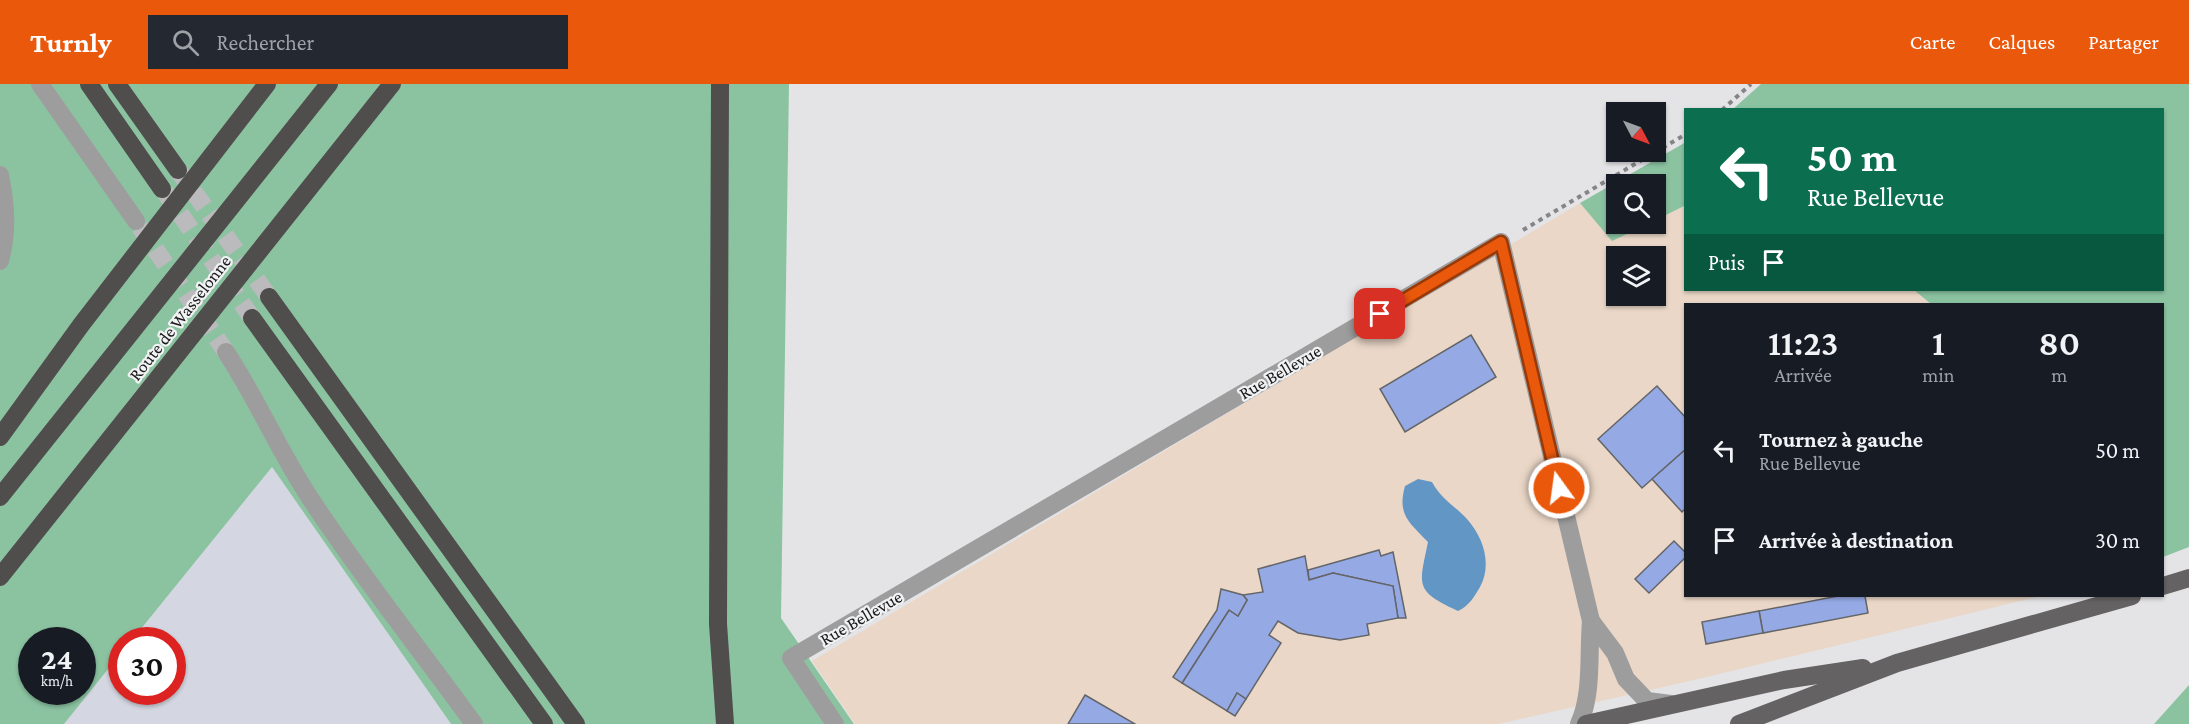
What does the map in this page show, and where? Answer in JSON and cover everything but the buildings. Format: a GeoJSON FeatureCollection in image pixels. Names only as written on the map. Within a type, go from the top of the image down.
{"type":"FeatureCollection","features":[{"type":"Feature","properties":{"kind":"highway"},"geometry":{"type":"LineString","coordinates":[[89,84],[162,189]]}},
{"type":"Feature","properties":{"kind":"highway"},"geometry":{"type":"LineString","coordinates":[[117,84],[178,170]]}},
{"type":"Feature","properties":{"kind":"highway"},"geometry":{"type":"LineString","coordinates":[[0,437],[81,325],[267,84]]}},
{"type":"Feature","properties":{"kind":"highway","name":"Route de Wasselonne"},"geometry":{"type":"LineString","coordinates":[[0,497],[329,84]]}},
{"type":"Feature","properties":{"kind":"highway","name":"Route de Wasselonne"},"geometry":{"type":"LineString","coordinates":[[0,577],[392,84]]}},
{"type":"Feature","properties":{"kind":"highway"},"geometry":{"type":"LineString","coordinates":[[720,84],[718,624],[725,724]]}},
{"type":"Feature","properties":{"kind":"highway"},"geometry":{"type":"LineString","coordinates":[[268,297],[576,724]]}},
{"type":"Feature","properties":{"kind":"highway"},"geometry":{"type":"LineString","coordinates":[[252,318],[544,724]]}},
{"type":"Feature","properties":{"kind":"main road"},"geometry":{"type":"LineString","coordinates":[[2164,586],[2189,578]]}},
{"type":"Feature","properties":{"kind":"main road"},"geometry":{"type":"LineString","coordinates":[[1739,724],[1897,663],[2128,597]]}},
{"type":"Feature","properties":{"kind":"main road"},"geometry":{"type":"LineString","coordinates":[[1586,724],[1638,719],[1673,704],[1784,680],[1897,663]]}},
{"type":"Feature","properties":{"kind":"street"},"geometry":{"type":"LineString","coordinates":[[40,84],[136,221]]}},
{"type":"Feature","properties":{"kind":"street"},"geometry":{"type":"LineString","coordinates":[[0,175],[6,206],[6,241],[0,261]]}},
{"type":"Feature","properties":{"kind":"street"},"geometry":{"type":"LineString","coordinates":[[1501,242],[1591,621],[1588,682],[1584,714],[1580,724]]}},
{"type":"Feature","properties":{"kind":"street","name":"Rue Bellevue"},"geometry":{"type":"LineString","coordinates":[[835,724],[791,658],[1501,242]]}},
{"type":"Feature","properties":{"kind":"street"},"geometry":{"type":"LineString","coordinates":[[226,352],[253,394],[282,454],[311,500],[474,724]]}},
{"type":"Feature","properties":{"kind":"street"},"geometry":{"type":"LineString","coordinates":[[1591,621],[1615,652],[1638,719]]}},
{"type":"Feature","properties":{"kind":"street"},"geometry":{"type":"LineString","coordinates":[[1626,679],[1647,701],[1673,704]]}},
{"type":"Feature","properties":{"kind":"path"},"geometry":{"type":"LineString","coordinates":[[1724,108],[1751,84]]}},
{"type":"Feature","properties":{"kind":"path"},"geometry":{"type":"LineString","coordinates":[[1501,242],[1684,135]]}},
{"type":"Feature","properties":{"kind":"shaded area"},"geometry":{"type":"Polygon","coordinates":[[[1580,203],[1612,240],[1626,234],[1666,234],[1666,215],[1684,206],[1684,291],[1915,291],[1930,303],[1684,303],[1684,597],[2037,597],[1690,681],[1498,724],[855,724],[812,661],[1580,203]]]}},
{"type":"Feature","properties":{"kind":"shaded area"},"geometry":{"type":"Polygon","coordinates":[[[272,467],[451,724],[64,724],[79,705],[96,705],[96,684],[108,669],[108,705],[186,705],[186,627],[143,627],[272,467]]]}},
{"type":"Feature","properties":{"kind":"green space"},"geometry":{"type":"Polygon","coordinates":[[[0,84],[789,84],[781,618],[854,724],[451,724],[272,467],[143,627],[108,627],[108,669],[96,684],[96,627],[18,627],[18,705],[79,705],[64,724],[0,724],[0,84]]]}},
{"type":"Feature","properties":{"kind":"green space"},"geometry":{"type":"Polygon","coordinates":[[[1761,84],[2189,84],[2189,547],[2164,557],[2164,303],[1930,303],[1915,291],[2164,291],[2164,108],[1734,108],[1761,84]]]}},
{"type":"Feature","properties":{"kind":"green space"},"geometry":{"type":"Polygon","coordinates":[[[1684,143],[1684,206],[1666,215],[1666,174],[1630,174],[1651,162],[1666,162],[1666,154],[1684,143]]]}},
{"type":"Feature","properties":{"kind":"green space"},"geometry":{"type":"Polygon","coordinates":[[[1606,188],[1606,234],[1580,203],[1606,188]]]}},
{"type":"Feature","properties":{"kind":"green space"},"geometry":{"type":"Polygon","coordinates":[[[1606,234],[1627,234],[1612,241],[1606,234]]]}},
{"type":"Feature","properties":{"kind":"green space"},"geometry":{"type":"Polygon","coordinates":[[[2189,685],[2189,724],[2154,724],[2189,685]]]}},
{"type":"Feature","properties":{"kind":"water"},"geometry":{"type":"Polygon","coordinates":[[[1418,479],[1432,482],[1444,498],[1473,526],[1482,543],[1486,561],[1484,579],[1471,601],[1458,611],[1433,598],[1423,586],[1423,569],[1428,542],[1406,517],[1403,504],[1405,486],[1418,479]]]}},
{"type":"Feature","properties":{"kind":"tunnel"},"geometry":{"type":"LineString","coordinates":[[178,170],[269,297]]}},
{"type":"Feature","properties":{"kind":"tunnel"},"geometry":{"type":"LineString","coordinates":[[165,192],[252,318]]}},
{"type":"Feature","properties":{"kind":"tunnel"},"geometry":{"type":"LineString","coordinates":[[140,227],[226,352]]}},
{"type":"Feature","properties":{"kind":"route"},"geometry":{"type":"LineString","coordinates":[[1380,314],[1501,242],[1559,488]]}}]}
